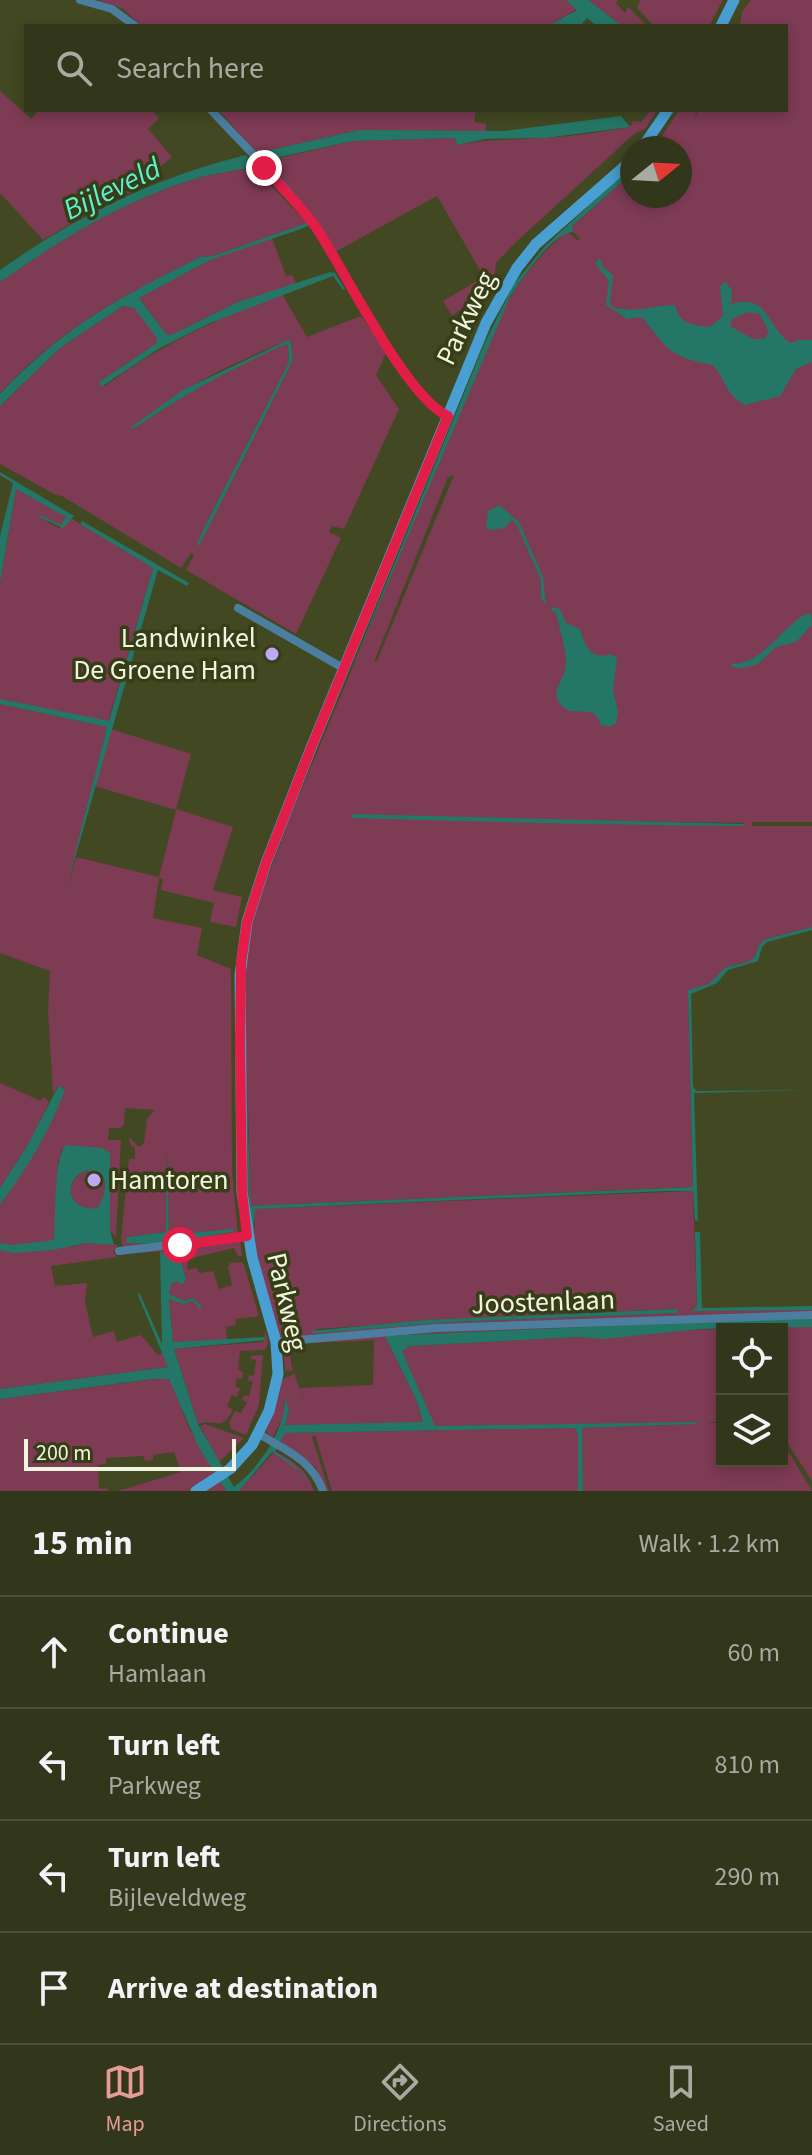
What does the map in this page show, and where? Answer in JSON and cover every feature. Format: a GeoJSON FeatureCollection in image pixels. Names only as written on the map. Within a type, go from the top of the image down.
{"type":"FeatureCollection","features":[{"type":"Feature","properties":{"kind":"street"},"geometry":{"type":"LineString","coordinates":[[80,0],[112,9],[132,24]]}},
{"type":"Feature","properties":{"kind":"street"},"geometry":{"type":"LineString","coordinates":[[722,24],[734,0]]}},
{"type":"Feature","properties":{"kind":"street"},"geometry":{"type":"LineString","coordinates":[[213,112],[307,216],[369,317],[423,396],[436,410],[448,416]]}},
{"type":"Feature","properties":{"kind":"street"},"geometry":{"type":"LineString","coordinates":[[647,136],[666,112]]}},
{"type":"Feature","properties":{"kind":"street","name":"Parkweg"},"geometry":{"type":"LineString","coordinates":[[196,1491],[230,1469],[264,1436],[276,1389],[279,1360],[276,1342],[247,1236],[240,1126],[240,975],[243,942],[266,863],[486,323],[517,268],[536,244],[620,170]]}},
{"type":"Feature","properties":{"kind":"street"},"geometry":{"type":"LineString","coordinates":[[238,608],[343,668]]}},
{"type":"Feature","properties":{"kind":"street"},"geometry":{"type":"LineString","coordinates":[[119,1251],[247,1236]]}},
{"type":"Feature","properties":{"kind":"street","name":"Joostenlaan"},"geometry":{"type":"LineString","coordinates":[[276,1342],[448,1328],[812,1315]]}},
{"type":"Feature","properties":{"kind":"street"},"geometry":{"type":"LineString","coordinates":[[264,1436],[302,1458],[312,1469],[323,1491]]}},
{"type":"Feature","properties":{"kind":"shaded area"},"geometry":{"type":"Polygon","coordinates":[[[98,0],[566,0],[577,9],[551,24],[139,24],[123,9],[98,0]]]}},
{"type":"Feature","properties":{"kind":"shaded area"},"geometry":{"type":"Polygon","coordinates":[[[588,0],[618,0],[616,3],[625,13],[628,7],[645,24],[619,24],[588,0]]]}},
{"type":"Feature","properties":{"kind":"shaded area"},"geometry":{"type":"Polygon","coordinates":[[[640,0],[723,0],[710,24],[652,24],[637,8],[640,0]]]}},
{"type":"Feature","properties":{"kind":"shaded area"},"geometry":{"type":"Polygon","coordinates":[[[751,0],[812,0],[812,822],[752,822],[752,826],[812,826],[812,927],[766,939],[759,945],[755,957],[748,962],[726,967],[709,985],[688,990],[693,1187],[251,1206],[247,1080],[249,1201],[255,1232],[254,1209],[693,1191],[697,1307],[691,1310],[812,1310],[812,1319],[385,1336],[416,1399],[423,1423],[285,1425],[289,1409],[284,1399],[286,1411],[273,1437],[266,1429],[281,1380],[296,1373],[295,1376],[305,1403],[300,1388],[373,1385],[374,1341],[378,1340],[288,1344],[292,1369],[295,1370],[285,1371],[285,1343],[279,1337],[261,1280],[247,1207],[245,969],[253,916],[292,812],[498,319],[519,283],[565,233],[578,241],[580,239],[571,230],[572,226],[620,184],[620,208],[692,208],[692,136],[662,136],[678,112],[696,112],[694,118],[698,112],[788,112],[788,24],[740,24],[742,12],[751,0]],[[454,475],[448,477],[374,662],[377,661],[454,475]],[[352,817],[743,826],[744,823],[352,817]],[[676,1309],[491,1317],[318,1329],[312,1332],[452,1322],[676,1313],[676,1309]]]}},
{"type":"Feature","properties":{"kind":"shaded area"},"geometry":{"type":"Polygon","coordinates":[[[0,91],[31,119],[37,112],[153,112],[159,118],[148,129],[172,157],[128,194],[126,192],[43,240],[0,193],[0,91]]]}},
{"type":"Feature","properties":{"kind":"shaded area"},"geometry":{"type":"Polygon","coordinates":[[[220,112],[476,112],[474,122],[486,124],[486,131],[359,130],[257,153],[220,112]]]}},
{"type":"Feature","properties":{"kind":"shaded area"},"geometry":{"type":"Polygon","coordinates":[[[649,112],[656,112],[645,129],[632,136],[620,136],[620,147],[496,263],[493,285],[452,316],[443,301],[484,277],[437,196],[335,252],[311,215],[266,161],[353,141],[450,138],[455,139],[457,145],[587,134],[630,127],[633,121],[641,122],[649,112]]]}},
{"type":"Feature","properties":{"kind":"shaded area"},"geometry":{"type":"Polygon","coordinates":[[[253,167],[307,223],[213,256],[200,257],[144,286],[70,332],[0,393],[0,282],[70,236],[146,197],[198,178],[253,167]]]}},
{"type":"Feature","properties":{"kind":"shaded area"},"geometry":{"type":"Polygon","coordinates":[[[272,238],[286,276],[293,275],[296,284],[238,302],[171,335],[166,334],[139,298],[210,260],[272,238]]]}},
{"type":"Feature","properties":{"kind":"shaded area"},"geometry":{"type":"Polygon","coordinates":[[[282,294],[307,337],[361,316],[386,353],[376,375],[399,409],[344,529],[332,526],[329,532],[341,538],[296,634],[186,570],[194,555],[191,553],[181,568],[62,496],[0,464],[0,406],[60,348],[123,306],[134,308],[158,338],[157,343],[99,382],[105,386],[168,345],[282,294]],[[290,339],[188,388],[133,429],[227,372],[286,343],[288,346],[289,362],[198,545],[293,360],[290,339]]]}},
{"type":"Feature","properties":{"kind":"shaded area"},"geometry":{"type":"Polygon","coordinates":[[[16,489],[67,517],[61,525],[39,517],[59,528],[72,519],[153,568],[108,722],[0,699],[0,583],[16,489]]]}},
{"type":"Feature","properties":{"kind":"shaded area"},"geometry":{"type":"Polygon","coordinates":[[[0,704],[107,727],[67,889],[76,857],[159,877],[176,810],[94,786],[111,729],[191,754],[176,809],[233,827],[213,890],[242,897],[236,927],[210,922],[214,903],[161,890],[163,879],[159,878],[153,918],[202,928],[197,955],[231,969],[232,1171],[238,1234],[127,1248],[123,1246],[121,1238],[129,1159],[135,1159],[135,1147],[131,1146],[129,1139],[139,1147],[144,1143],[147,1119],[155,1110],[125,1108],[124,1124],[121,1128],[109,1128],[108,1140],[121,1140],[116,1238],[110,1230],[110,1153],[104,1149],[62,1149],[58,1162],[54,1240],[70,1247],[86,1243],[118,1245],[113,1252],[117,1257],[51,1266],[55,1286],[87,1283],[85,1302],[93,1337],[114,1331],[117,1342],[141,1335],[158,1355],[163,1352],[168,1367],[0,1389],[0,1205],[34,1153],[65,1090],[58,1085],[53,1095],[48,1011],[50,971],[0,953],[0,704]],[[167,1150],[166,1232],[127,1237],[127,1243],[158,1244],[231,1233],[227,1230],[169,1235],[167,1150]]]}},
{"type":"Feature","properties":{"kind":"shaded area"},"geometry":{"type":"Polygon","coordinates":[[[0,1083],[41,1101],[44,1097],[49,1102],[32,1138],[0,1188],[0,1083]]]}},
{"type":"Feature","properties":{"kind":"shaded area"},"geometry":{"type":"Polygon","coordinates":[[[87,1170],[101,1174],[105,1182],[97,1208],[79,1205],[71,1194],[74,1180],[87,1170]]]}},
{"type":"Feature","properties":{"kind":"shaded area"},"geometry":{"type":"Polygon","coordinates":[[[240,1240],[242,1256],[238,1256],[234,1248],[188,1259],[187,1270],[197,1268],[199,1273],[213,1271],[219,1289],[232,1285],[228,1268],[230,1263],[243,1262],[259,1316],[235,1319],[236,1325],[226,1327],[227,1340],[173,1342],[169,1299],[189,1303],[193,1300],[201,1307],[193,1298],[184,1301],[169,1294],[171,1284],[177,1281],[183,1285],[178,1259],[163,1251],[124,1254],[240,1240]]]}},
{"type":"Feature","properties":{"kind":"shaded area"},"geometry":{"type":"Polygon","coordinates":[[[788,1327],[812,1327],[812,1481],[788,1444],[788,1327]]]}},
{"type":"Feature","properties":{"kind":"shaded area"},"geometry":{"type":"Polygon","coordinates":[[[716,1329],[716,1422],[706,1423],[716,1423],[716,1467],[788,1467],[788,1451],[812,1491],[583,1491],[582,1428],[696,1424],[434,1426],[402,1351],[409,1346],[617,1337],[716,1329]]]}},
{"type":"Feature","properties":{"kind":"shaded area"},"geometry":{"type":"Polygon","coordinates":[[[265,1330],[268,1342],[265,1350],[240,1351],[238,1370],[243,1372],[242,1379],[237,1378],[235,1386],[240,1388],[237,1397],[232,1395],[227,1406],[233,1410],[229,1417],[222,1423],[198,1424],[174,1349],[264,1342],[265,1330]]]}},
{"type":"Feature","properties":{"kind":"shaded area"},"geometry":{"type":"Polygon","coordinates":[[[263,1355],[259,1405],[246,1435],[231,1429],[229,1423],[235,1411],[241,1413],[247,1402],[242,1400],[244,1395],[249,1396],[253,1382],[248,1380],[249,1375],[254,1376],[256,1360],[251,1356],[263,1355]]]}},
{"type":"Feature","properties":{"kind":"shaded area"},"geometry":{"type":"Polygon","coordinates":[[[164,1378],[171,1381],[189,1428],[226,1491],[118,1491],[181,1472],[174,1452],[153,1455],[153,1460],[145,1461],[144,1456],[106,1458],[106,1464],[98,1465],[99,1489],[107,1488],[108,1491],[0,1491],[0,1399],[164,1378]]]}},
{"type":"Feature","properties":{"kind":"shaded area"},"geometry":{"type":"Polygon","coordinates":[[[205,1424],[244,1438],[219,1462],[200,1426],[205,1424]]]}},
{"type":"Feature","properties":{"kind":"shaded area"},"geometry":{"type":"Polygon","coordinates":[[[575,1428],[578,1435],[578,1491],[332,1491],[315,1435],[312,1437],[329,1491],[326,1491],[315,1467],[280,1441],[285,1433],[575,1428]]]}},
{"type":"Feature","properties":{"kind":"shaded area"},"geometry":{"type":"Polygon","coordinates":[[[275,1451],[304,1472],[314,1491],[239,1491],[275,1451]]]}},
{"type":"Feature","properties":{"kind":"water"},"geometry":{"type":"Polygon","coordinates":[[[566,0],[588,0],[619,24],[594,24],[587,18],[582,24],[552,24],[577,10],[566,0]]]}},
{"type":"Feature","properties":{"kind":"water"},"geometry":{"type":"Polygon","coordinates":[[[621,116],[630,127],[545,138],[485,139],[457,145],[455,139],[450,138],[353,141],[266,160],[274,172],[257,153],[359,130],[505,131],[621,116]]]}},
{"type":"Feature","properties":{"kind":"water"},"geometry":{"type":"Polygon","coordinates":[[[246,155],[264,177],[253,167],[204,176],[145,197],[94,222],[0,282],[0,270],[58,232],[118,200],[180,175],[246,155]]]}},
{"type":"Feature","properties":{"kind":"water"},"geometry":{"type":"Polygon","coordinates":[[[620,177],[620,184],[572,226],[573,232],[547,248],[510,297],[348,677],[485,342],[514,284],[545,246],[620,177]]]}},
{"type":"Feature","properties":{"kind":"water"},"geometry":{"type":"Polygon","coordinates":[[[307,223],[308,226],[295,231],[210,260],[139,298],[166,334],[171,335],[238,302],[330,272],[335,273],[345,289],[333,276],[210,323],[160,348],[101,387],[99,382],[157,343],[157,338],[134,308],[123,306],[60,348],[0,406],[0,394],[23,371],[70,332],[118,300],[200,257],[213,256],[307,223]]]}},
{"type":"Feature","properties":{"kind":"water"},"geometry":{"type":"Polygon","coordinates":[[[600,258],[603,267],[613,275],[612,307],[636,309],[675,305],[683,320],[698,326],[710,327],[723,316],[720,286],[726,282],[732,291],[731,304],[753,303],[760,307],[790,343],[812,340],[812,362],[796,369],[780,396],[745,405],[729,391],[713,365],[678,355],[665,345],[642,317],[627,319],[606,305],[609,281],[595,263],[600,258]],[[748,312],[732,319],[730,326],[753,339],[764,339],[769,332],[760,314],[748,312]]]}},
{"type":"Feature","properties":{"kind":"water"},"geometry":{"type":"Polygon","coordinates":[[[290,339],[293,360],[199,546],[197,544],[205,526],[289,362],[288,346],[286,344],[227,373],[133,429],[131,427],[183,390],[290,339]]]}},
{"type":"Feature","properties":{"kind":"water"},"geometry":{"type":"Polygon","coordinates":[[[0,472],[74,516],[63,528],[39,517],[61,525],[66,517],[16,489],[0,583],[0,536],[13,483],[0,472]]]}},
{"type":"Feature","properties":{"kind":"water"},"geometry":{"type":"Polygon","coordinates":[[[499,505],[519,522],[543,577],[546,605],[541,598],[541,580],[517,525],[512,520],[504,528],[486,528],[488,511],[499,505]]]}},
{"type":"Feature","properties":{"kind":"water"},"geometry":{"type":"Polygon","coordinates":[[[82,521],[189,583],[187,586],[158,570],[66,889],[107,727],[0,704],[0,699],[109,721],[153,568],[80,524],[82,521]]]}},
{"type":"Feature","properties":{"kind":"water"},"geometry":{"type":"Polygon","coordinates":[[[550,609],[560,609],[566,623],[580,629],[586,646],[593,653],[611,654],[617,658],[613,690],[618,712],[616,723],[609,727],[601,725],[591,712],[567,710],[557,698],[566,659],[556,613],[550,609]]]}},
{"type":"Feature","properties":{"kind":"water"},"geometry":{"type":"Polygon","coordinates":[[[808,613],[811,614],[812,625],[796,642],[776,647],[758,664],[732,667],[732,664],[744,662],[763,651],[808,613]]]}},
{"type":"Feature","properties":{"kind":"water"},"geometry":{"type":"Polygon","coordinates":[[[352,814],[744,824],[694,826],[450,821],[352,818],[352,814]]]}},
{"type":"Feature","properties":{"kind":"water"},"geometry":{"type":"Polygon","coordinates":[[[812,927],[812,930],[767,942],[758,961],[728,970],[717,983],[691,994],[693,1086],[696,1091],[812,1090],[694,1093],[698,1221],[695,1220],[693,1191],[666,1191],[255,1209],[253,1233],[249,1201],[246,1080],[251,1206],[693,1187],[688,990],[709,984],[726,967],[748,962],[755,957],[759,945],[766,939],[812,927]]]}},
{"type":"Feature","properties":{"kind":"water"},"geometry":{"type":"Polygon","coordinates":[[[59,1085],[65,1090],[45,1135],[0,1205],[0,1188],[27,1146],[59,1085]]]}},
{"type":"Feature","properties":{"kind":"water"},"geometry":{"type":"Polygon","coordinates":[[[66,1145],[102,1148],[110,1153],[110,1230],[114,1245],[87,1243],[14,1253],[0,1250],[0,1243],[13,1245],[54,1240],[57,1175],[66,1145]],[[87,1170],[74,1180],[71,1194],[79,1205],[97,1208],[105,1182],[101,1174],[87,1170]]]}},
{"type":"Feature","properties":{"kind":"water"},"geometry":{"type":"Polygon","coordinates":[[[167,1150],[169,1235],[233,1229],[233,1232],[158,1244],[126,1243],[127,1237],[166,1232],[167,1150]]]}},
{"type":"Feature","properties":{"kind":"water"},"geometry":{"type":"Polygon","coordinates":[[[695,1232],[700,1232],[702,1308],[812,1306],[812,1310],[691,1311],[697,1306],[695,1232]]]}},
{"type":"Feature","properties":{"kind":"water"},"geometry":{"type":"Polygon","coordinates":[[[160,1251],[180,1260],[186,1279],[182,1285],[177,1281],[171,1284],[169,1294],[184,1301],[193,1298],[202,1307],[200,1309],[193,1301],[184,1304],[169,1299],[173,1342],[263,1337],[266,1340],[174,1349],[198,1424],[234,1487],[253,1470],[270,1446],[281,1421],[285,1397],[289,1409],[285,1425],[423,1422],[416,1399],[385,1336],[812,1319],[812,1327],[788,1327],[788,1323],[716,1323],[716,1329],[604,1339],[579,1337],[410,1346],[402,1351],[435,1426],[696,1422],[582,1428],[583,1491],[578,1491],[578,1435],[575,1428],[285,1433],[275,1452],[301,1472],[272,1452],[239,1491],[226,1491],[198,1446],[169,1379],[0,1399],[0,1389],[168,1367],[137,1293],[162,1344],[160,1251]]]}},
{"type":"Feature","properties":{"kind":"water"},"geometry":{"type":"Polygon","coordinates":[[[677,1309],[677,1313],[452,1322],[320,1333],[311,1331],[427,1320],[677,1309]]]}},
{"type":"Feature","properties":{"kind":"place","name":"Landwinkel De Groene Ham"},"geometry":{"type":"Point","coordinates":[272,654]}},
{"type":"Feature","properties":{"kind":"place","name":"Hamtoren"},"geometry":{"type":"Point","coordinates":[94,1180]}},
{"type":"Feature","properties":{"kind":"route"},"geometry":{"type":"LineString","coordinates":[[180,1245],[247,1236],[242,1192],[240,1043],[241,963],[247,922],[266,863],[311,748],[448,416],[436,410],[423,396],[369,317],[316,228],[264,168]]}},
{"type":"Feature","properties":{"kind":"water label","name":"Bijleveld"},"geometry":{"type":"Point","coordinates":[112,189]}}]}
